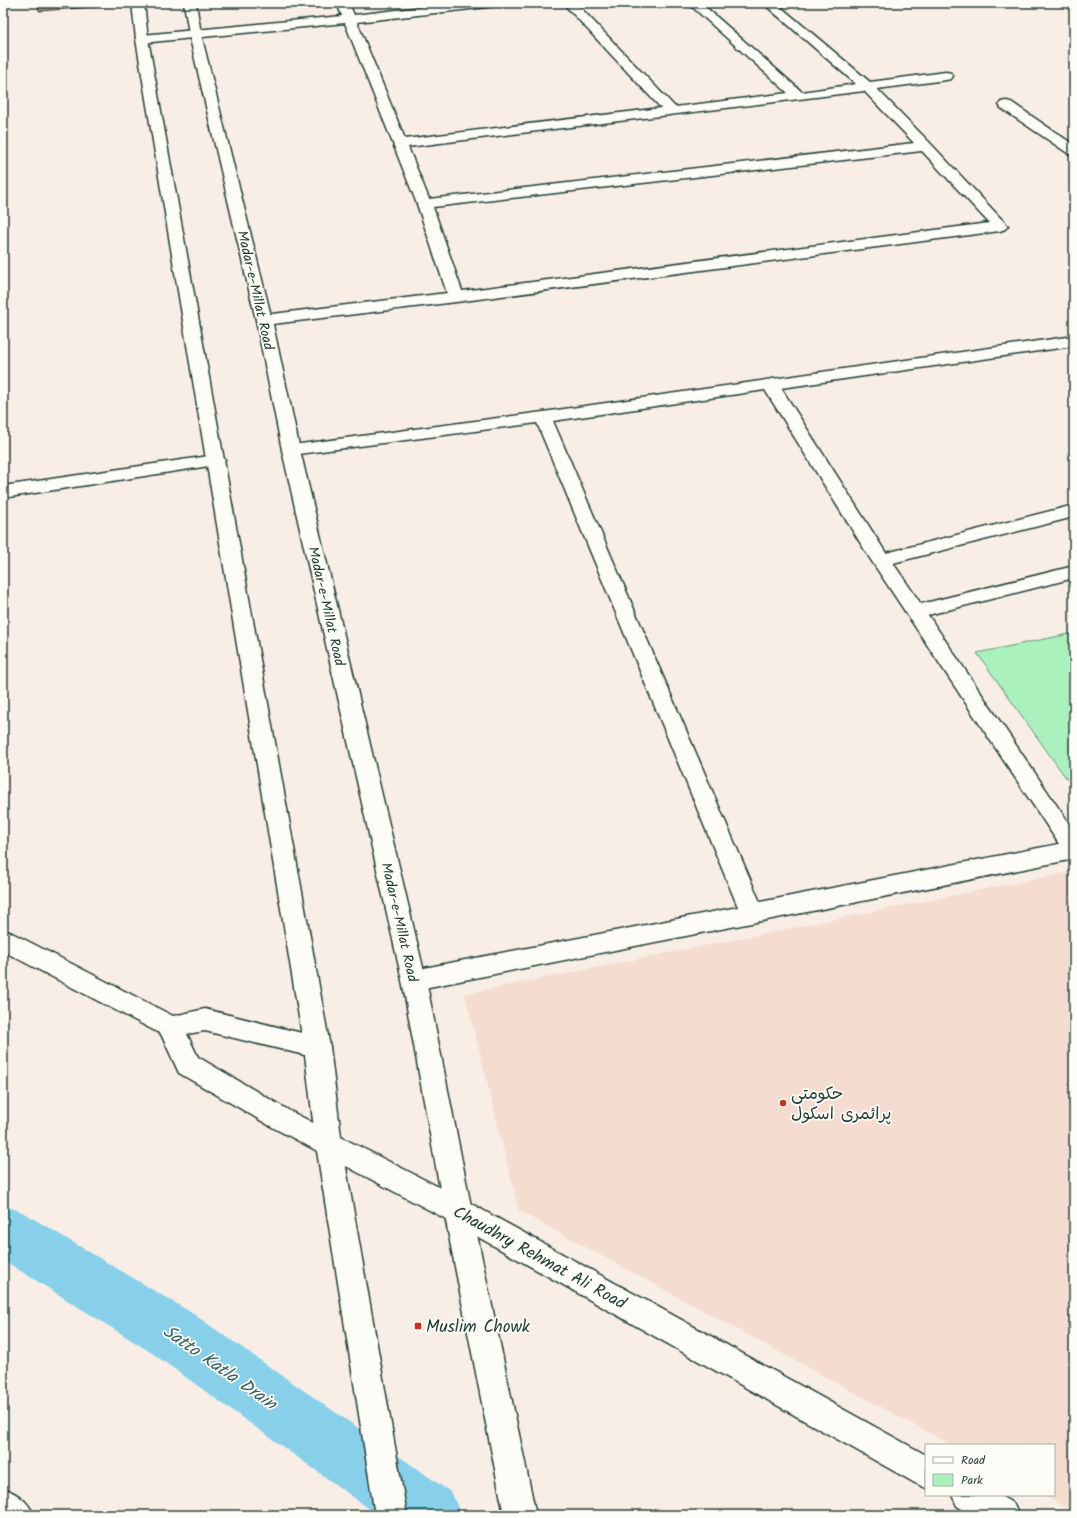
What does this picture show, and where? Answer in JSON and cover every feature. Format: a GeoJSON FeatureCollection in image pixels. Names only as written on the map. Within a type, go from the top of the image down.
{"type":"FeatureCollection","features":[{"type":"Feature","properties":{"kind":"street"},"geometry":{"type":"LineString","coordinates":[[138,3],[142,39],[317,1047],[329,1145],[391,1515]]}},
{"type":"Feature","properties":{"kind":"street","name":"Madar-e-Millat Road"},"geometry":{"type":"LineString","coordinates":[[190,3],[195,34],[264,320],[291,450],[414,980],[458,1210],[520,1515]]}},
{"type":"Feature","properties":{"kind":"street"},"geometry":{"type":"LineString","coordinates":[[344,3],[424,204],[456,297]]}},
{"type":"Feature","properties":{"kind":"street"},"geometry":{"type":"LineString","coordinates":[[142,39],[350,19],[488,3]]}},
{"type":"Feature","properties":{"kind":"street"},"geometry":{"type":"LineString","coordinates":[[569,3],[671,111]]}},
{"type":"Feature","properties":{"kind":"street"},"geometry":{"type":"LineString","coordinates":[[694,3],[799,96]]}},
{"type":"Feature","properties":{"kind":"street"},"geometry":{"type":"LineString","coordinates":[[264,320],[456,297],[1000,226],[867,87],[769,3]]}},
{"type":"Feature","properties":{"kind":"street"},"geometry":{"type":"LineString","coordinates":[[399,144],[799,96],[946,76]]}},
{"type":"Feature","properties":{"kind":"street"},"geometry":{"type":"LineString","coordinates":[[1006,105],[1074,151]]}},
{"type":"Feature","properties":{"kind":"street"},"geometry":{"type":"LineString","coordinates":[[424,204],[925,146]]}},
{"type":"Feature","properties":{"kind":"street"},"geometry":{"type":"LineString","coordinates":[[291,450],[543,417],[1074,341]]}},
{"type":"Feature","properties":{"kind":"street"},"geometry":{"type":"LineString","coordinates":[[414,980],[1074,850],[881,560],[770,384]]}},
{"type":"Feature","properties":{"kind":"street"},"geometry":{"type":"LineString","coordinates":[[543,417],[753,913]]}},
{"type":"Feature","properties":{"kind":"street"},"geometry":{"type":"LineString","coordinates":[[3,492],[216,460]]}},
{"type":"Feature","properties":{"kind":"street"},"geometry":{"type":"LineString","coordinates":[[881,560],[1074,511]]}},
{"type":"Feature","properties":{"kind":"street"},"geometry":{"type":"LineString","coordinates":[[916,612],[1074,572]]}},
{"type":"Feature","properties":{"kind":"street"},"geometry":{"type":"LineString","coordinates":[[3,940],[171,1027],[205,1020],[317,1047]]}},
{"type":"Feature","properties":{"kind":"street","name":"Chaudhry Rehmat Ali Road"},"geometry":{"type":"LineString","coordinates":[[171,1027],[188,1065],[329,1145],[458,1210],[925,1471]]}},
{"type":"Feature","properties":{"kind":"street"},"geometry":{"type":"LineString","coordinates":[[970,1496],[1004,1515]]}},
{"type":"Feature","properties":{"kind":"street"},"geometry":{"type":"LineString","coordinates":[[3,1504],[18,1515]]}},
{"type":"Feature","properties":{"kind":"shaded area","name":"حکومتی پرائمری اسکول"},"geometry":{"type":"Polygon","coordinates":[[[1074,871],[1074,1512],[1045,1496],[1055,1496],[1055,1444],[949,1444],[519,1211],[465,994],[1074,871]]]}},
{"type":"Feature","properties":{"kind":"green space"},"geometry":{"type":"Polygon","coordinates":[[[1074,633],[1074,789],[977,653],[1074,633]]]}},
{"type":"Feature","properties":{"kind":"waterway","name":"Satto Katla Drain"},"geometry":{"type":"LineString","coordinates":[[3,1230],[172,1333],[430,1515]]}},
{"type":"Feature","properties":{"kind":"place","name":"حکومتی پرائمری اسکول"},"geometry":{"type":"Point","coordinates":[783,1103]}},
{"type":"Feature","properties":{"kind":"place","name":"Muslim Chowk"},"geometry":{"type":"Point","coordinates":[418,1326]}}]}
